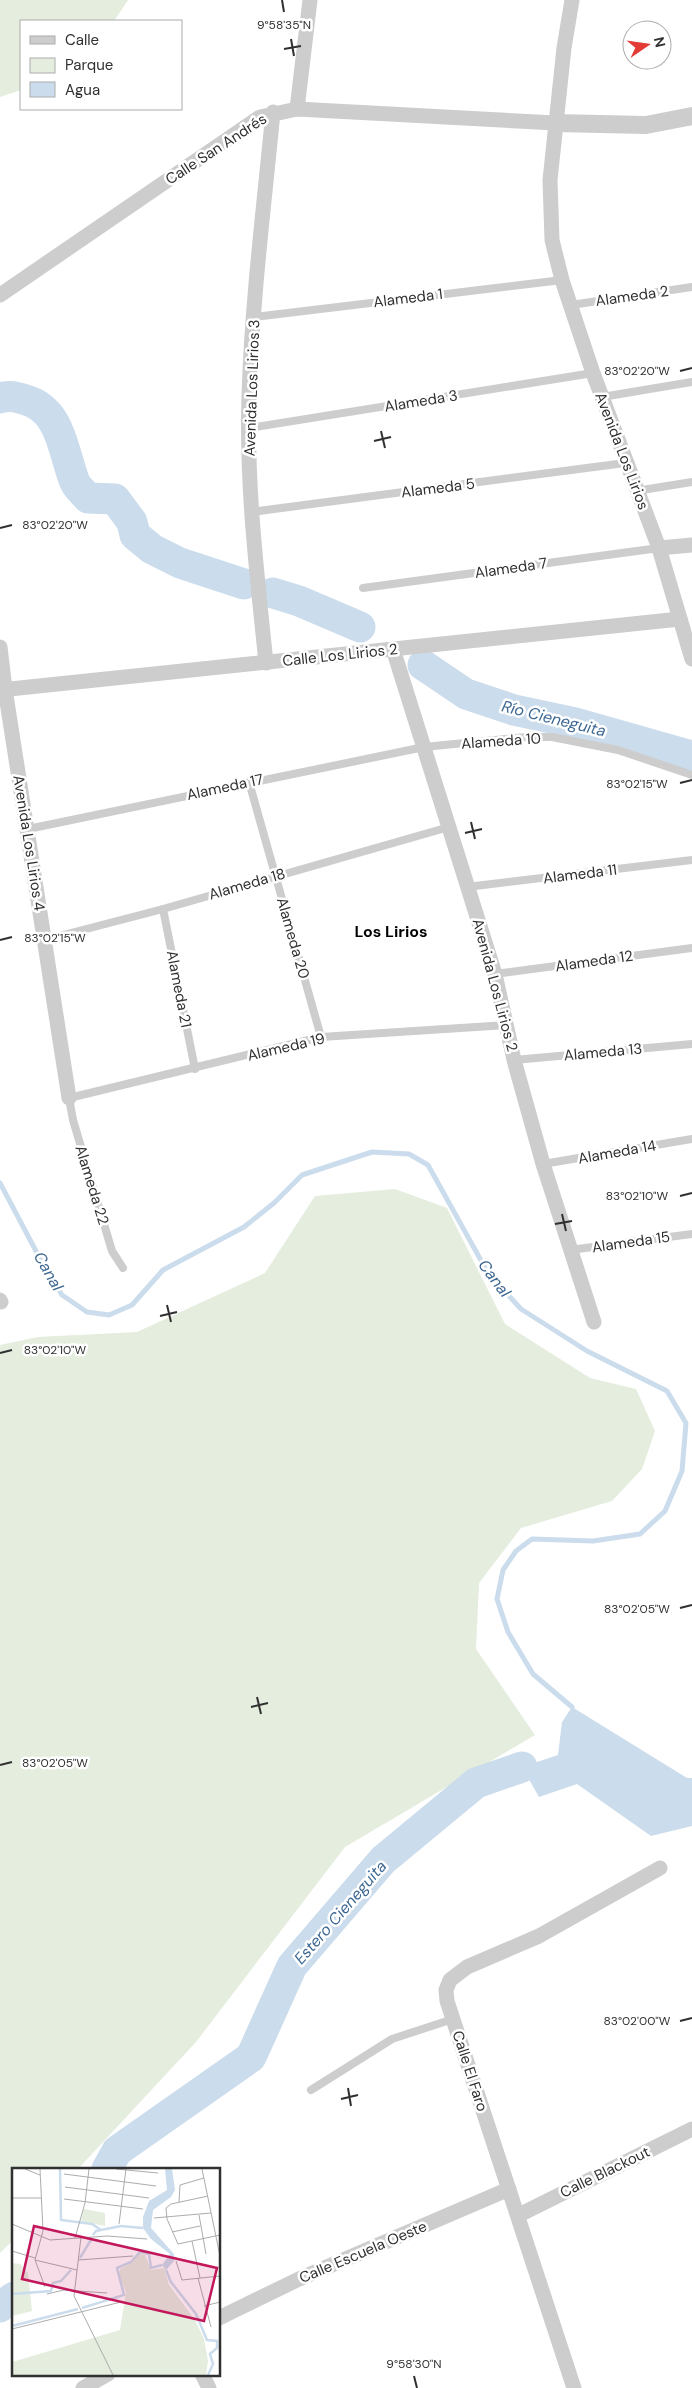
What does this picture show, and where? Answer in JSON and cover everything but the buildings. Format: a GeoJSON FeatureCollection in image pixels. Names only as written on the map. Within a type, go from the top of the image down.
{"type":"FeatureCollection","features":[{"type":"Feature","properties":{"kind":"street"},"geometry":{"type":"LineString","coordinates":[[297,108],[310,0]]}},
{"type":"Feature","properties":{"kind":"street","name":"Avenida Los Lirios"},"geometry":{"type":"LineString","coordinates":[[572,0],[564,48],[550,180],[552,240],[562,280],[593,374],[658,548],[692,659]]}},
{"type":"Feature","properties":{"kind":"street","name":"Calle San Andrés"},"geometry":{"type":"LineString","coordinates":[[0,295],[260,118],[273,112],[297,108],[555,123]]}},
{"type":"Feature","properties":{"kind":"street","name":"Avenida Los Lirios 3"},"geometry":{"type":"LineString","coordinates":[[266,663],[251,512],[249,428],[254,317],[273,112]]}},
{"type":"Feature","properties":{"kind":"street"},"geometry":{"type":"LineString","coordinates":[[555,123],[646,125],[692,116]]}},
{"type":"Feature","properties":{"kind":"street"},"geometry":{"type":"LineString","coordinates":[[658,548],[692,545]]}},
{"type":"Feature","properties":{"kind":"street","name":"Calle Los Lirios 2"},"geometry":{"type":"LineString","coordinates":[[2,689],[680,619]]}},
{"type":"Feature","properties":{"kind":"street","name":"Avenida Los Lirios 4"},"geometry":{"type":"LineString","coordinates":[[0,646],[2,689],[28,829],[69,1098]]}},
{"type":"Feature","properties":{"kind":"street","name":"Avenida Los Lirios 2"},"geometry":{"type":"LineString","coordinates":[[393,649],[495,974],[514,1060],[542,1164],[594,1322]]}},
{"type":"Feature","properties":{"kind":"street","name":"Calle El Faro"},"geometry":{"type":"LineString","coordinates":[[574,2388],[519,2215],[453,2019],[446,1990],[450,1980],[467,1967],[539,1936],[660,1868]]}},
{"type":"Feature","properties":{"kind":"street","name":"Calle Blackout"},"geometry":{"type":"LineString","coordinates":[[519,2215],[692,2129]]}},
{"type":"Feature","properties":{"kind":"street","name":"Calle Escuela Oeste"},"geometry":{"type":"LineString","coordinates":[[220,2318],[299,2279],[509,2189]]}},
{"type":"Feature","properties":{"kind":"street"},"geometry":{"type":"LineString","coordinates":[[83,2388],[104,2376]]}},
{"type":"Feature","properties":{"kind":"street"},"geometry":{"type":"LineString","coordinates":[[203,2376],[209,2388]]}},
{"type":"Feature","properties":{"kind":"lane","name":"Alameda 1"},"geometry":{"type":"LineString","coordinates":[[254,317],[562,280]]}},
{"type":"Feature","properties":{"kind":"lane","name":"Alameda 2"},"geometry":{"type":"LineString","coordinates":[[571,305],[692,287]]}},
{"type":"Feature","properties":{"kind":"lane","name":"Alameda 3"},"geometry":{"type":"LineString","coordinates":[[249,428],[593,374]]}},
{"type":"Feature","properties":{"kind":"lane"},"geometry":{"type":"LineString","coordinates":[[602,397],[692,382]]}},
{"type":"Feature","properties":{"kind":"lane","name":"Alameda 5"},"geometry":{"type":"LineString","coordinates":[[251,512],[626,463]]}},
{"type":"Feature","properties":{"kind":"lane"},"geometry":{"type":"LineString","coordinates":[[636,491],[692,482]]}},
{"type":"Feature","properties":{"kind":"lane","name":"Alameda 7"},"geometry":{"type":"LineString","coordinates":[[363,588],[658,548]]}},
{"type":"Feature","properties":{"kind":"lane","name":"Alameda 10"},"geometry":{"type":"LineString","coordinates":[[424,747],[526,737],[552,737],[618,750],[692,775]]}},
{"type":"Feature","properties":{"kind":"lane","name":"Alameda 17"},"geometry":{"type":"LineString","coordinates":[[28,829],[424,747]]}},
{"type":"Feature","properties":{"kind":"lane","name":"Alameda 20"},"geometry":{"type":"LineString","coordinates":[[249,782],[321,1037]]}},
{"type":"Feature","properties":{"kind":"lane","name":"Alameda 18"},"geometry":{"type":"LineString","coordinates":[[44,940],[163,909],[449,828]]}},
{"type":"Feature","properties":{"kind":"lane","name":"Alameda 11"},"geometry":{"type":"LineString","coordinates":[[467,888],[692,860]]}},
{"type":"Feature","properties":{"kind":"lane","name":"Alameda 21"},"geometry":{"type":"LineString","coordinates":[[163,909],[195,1069]]}},
{"type":"Feature","properties":{"kind":"lane","name":"Alameda 12"},"geometry":{"type":"LineString","coordinates":[[495,974],[692,948]]}},
{"type":"Feature","properties":{"kind":"lane","name":"Alameda 19"},"geometry":{"type":"LineString","coordinates":[[69,1098],[321,1037],[507,1025]]}},
{"type":"Feature","properties":{"kind":"lane","name":"Alameda 13"},"geometry":{"type":"LineString","coordinates":[[514,1060],[692,1044]]}},
{"type":"Feature","properties":{"kind":"lane","name":"Alameda 22"},"geometry":{"type":"LineString","coordinates":[[69,1098],[73,1120],[112,1251],[123,1268]]}},
{"type":"Feature","properties":{"kind":"lane","name":"Alameda 14"},"geometry":{"type":"LineString","coordinates":[[542,1164],[692,1139]]}},
{"type":"Feature","properties":{"kind":"lane","name":"Alameda 15"},"geometry":{"type":"LineString","coordinates":[[570,1250],[692,1234]]}},
{"type":"Feature","properties":{"kind":"lane"},"geometry":{"type":"LineString","coordinates":[[311,2090],[392,2039],[453,2019]]}},
{"type":"Feature","properties":{"kind":"green space"},"geometry":{"type":"Polygon","coordinates":[[[0,0],[128,0],[115,20],[20,20],[20,90],[0,97],[0,0]]]}},
{"type":"Feature","properties":{"kind":"green space"},"geometry":{"type":"Polygon","coordinates":[[[395,1189],[447,1208],[505,1324],[590,1378],[636,1389],[655,1431],[642,1469],[612,1501],[521,1528],[479,1583],[476,1649],[535,1735],[345,1847],[196,2042],[79,2168],[12,2168],[12,2241],[0,2253],[0,1345],[38,1337],[137,1332],[265,1273],[315,1196],[395,1189]]]}},
{"type":"Feature","properties":{"kind":"water"},"geometry":{"type":"Polygon","coordinates":[[[572,1707],[687,1778],[692,1778],[692,1826],[651,1836],[577,1784],[539,1797],[522,1767],[558,1755],[562,1722],[572,1707]]]}},
{"type":"Feature","properties":{"kind":"waterway","name":"Río Cieneguita"},"geometry":{"type":"LineString","coordinates":[[0,398],[13,397],[26,400],[38,405],[47,413],[59,433],[75,483],[78,487],[88,498],[115,499],[132,522],[135,535],[152,549],[180,563],[244,584]]}},
{"type":"Feature","properties":{"kind":"waterway","name":"Río Cieneguita"},"geometry":{"type":"LineString","coordinates":[[273,593],[299,601],[360,627]]}},
{"type":"Feature","properties":{"kind":"waterway","name":"Río Cieneguita"},"geometry":{"type":"LineString","coordinates":[[423,665],[466,694],[514,710],[575,723],[692,756]]}},
{"type":"Feature","properties":{"kind":"waterway","name":"Canal"},"geometry":{"type":"LineString","coordinates":[[0,1183],[46,1270],[62,1295],[87,1312],[109,1315],[132,1305],[163,1270],[244,1227],[274,1203],[302,1175],[372,1152],[409,1154],[428,1165],[488,1273],[521,1309],[587,1351],[667,1391],[686,1423],[682,1471],[665,1511],[640,1534],[593,1541],[532,1539],[516,1551],[503,1570],[497,1599],[508,1632],[533,1674],[572,1707]]}},
{"type":"Feature","properties":{"kind":"waterway","name":"Estero Cieneguita"},"geometry":{"type":"LineString","coordinates":[[108,2168],[117,2151],[251,2057],[292,1966],[383,1860],[476,1783],[522,1767]]}},
{"type":"Feature","properties":{"kind":"waterway","name":"Estero Cieneguita"},"geometry":{"type":"LineString","coordinates":[[0,2307],[12,2298]]}},
{"type":"Feature","properties":{"kind":"district","name":"Los Lirios"},"geometry":{"type":"Point","coordinates":[391,931]}}]}
